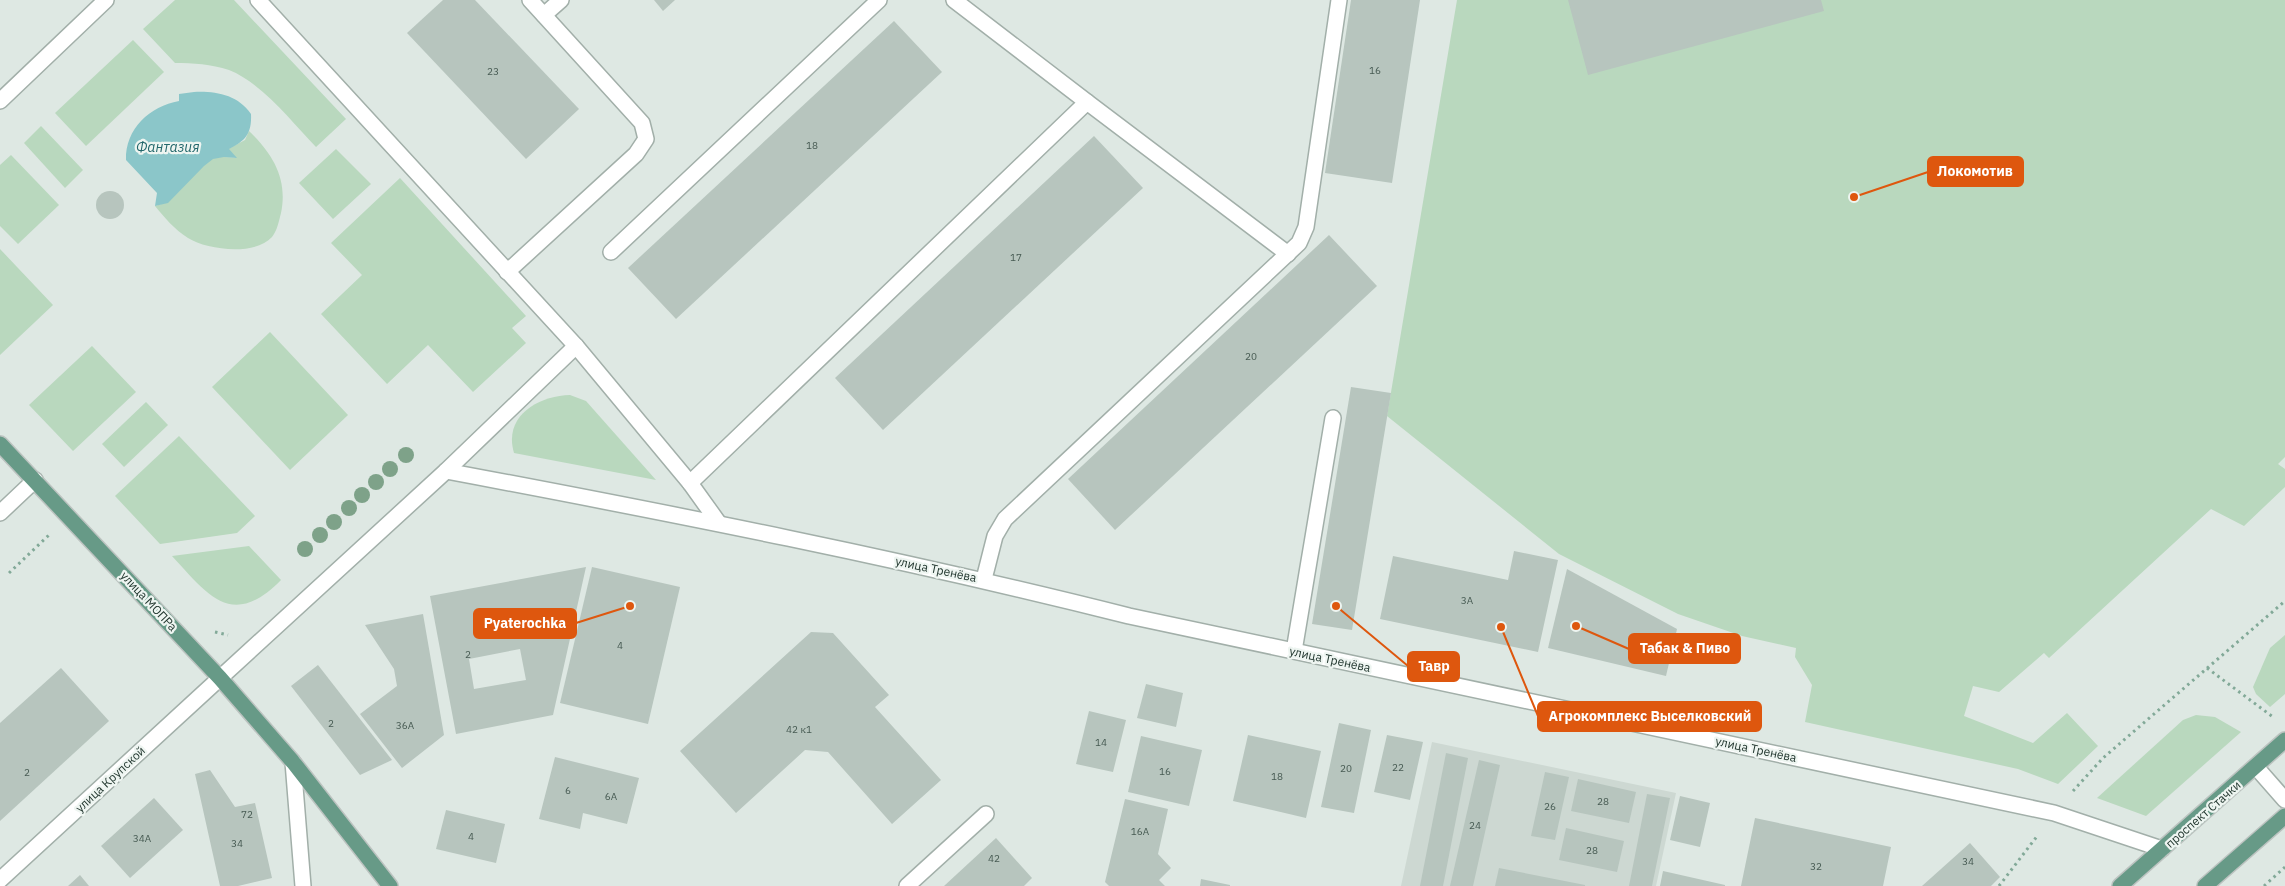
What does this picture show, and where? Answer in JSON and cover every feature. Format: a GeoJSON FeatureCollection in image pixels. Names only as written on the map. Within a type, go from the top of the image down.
{"type":"FeatureCollection","features":[{"type":"Feature","properties":{"kind":"main road","name":"улица МОПРа"},"geometry":{"type":"LineString","coordinates":[[0,444],[220,678],[293,762],[390,886]]}},
{"type":"Feature","properties":{"kind":"main road","name":"проспект Стачки"},"geometry":{"type":"LineString","coordinates":[[2120,886],[2285,740]]}},
{"type":"Feature","properties":{"kind":"main road"},"geometry":{"type":"LineString","coordinates":[[2205,886],[2285,816]]}},
{"type":"Feature","properties":{"kind":"street"},"geometry":{"type":"LineString","coordinates":[[0,101],[106,0]]}},
{"type":"Feature","properties":{"kind":"street"},"geometry":{"type":"LineString","coordinates":[[258,0],[576,346],[690,483],[718,522]]}},
{"type":"Feature","properties":{"kind":"street"},"geometry":{"type":"LineString","coordinates":[[507,272],[636,154],[646,139],[642,122],[530,0]]}},
{"type":"Feature","properties":{"kind":"street"},"geometry":{"type":"LineString","coordinates":[[544,15],[561,0]]}},
{"type":"Feature","properties":{"kind":"street"},"geometry":{"type":"LineString","coordinates":[[611,252],[880,0]]}},
{"type":"Feature","properties":{"kind":"street"},"geometry":{"type":"LineString","coordinates":[[954,0],[1288,254]]}},
{"type":"Feature","properties":{"kind":"street"},"geometry":{"type":"LineString","coordinates":[[984,580],[995,536],[1005,520],[1299,243],[1306,227],[1338,0]]}},
{"type":"Feature","properties":{"kind":"street"},"geometry":{"type":"LineString","coordinates":[[690,483],[1087,102]]}},
{"type":"Feature","properties":{"kind":"street","name":"улица Крупской"},"geometry":{"type":"LineString","coordinates":[[0,880],[446,470],[576,346]]}},
{"type":"Feature","properties":{"kind":"street"},"geometry":{"type":"LineString","coordinates":[[1294,651],[1334,418]]}},
{"type":"Feature","properties":{"kind":"street","name":"улица Тренёва"},"geometry":{"type":"LineString","coordinates":[[446,470],[718,522],[984,580],[1129,616],[2054,813],[2162,849]]}},
{"type":"Feature","properties":{"kind":"street"},"geometry":{"type":"LineString","coordinates":[[0,513],[35,480]]}},
{"type":"Feature","properties":{"kind":"street"},"geometry":{"type":"LineString","coordinates":[[293,762],[303,886]]}},
{"type":"Feature","properties":{"kind":"street"},"geometry":{"type":"LineString","coordinates":[[2256,767],[2285,800]]}},
{"type":"Feature","properties":{"kind":"street"},"geometry":{"type":"LineString","coordinates":[[907,886],[986,814]]}},
{"type":"Feature","properties":{"kind":"path"},"geometry":{"type":"LineString","coordinates":[[1999,886],[2054,813],[2103,758],[2285,601]]}},
{"type":"Feature","properties":{"kind":"path"},"geometry":{"type":"LineString","coordinates":[[2207,668],[2278,721]]}},
{"type":"Feature","properties":{"kind":"path"},"geometry":{"type":"LineString","coordinates":[[2264,886],[2285,867]]}},
{"type":"Feature","properties":{"kind":"shaded area"},"geometry":{"type":"Polygon","coordinates":[[[1432,742],[1676,793],[1656,886],[1401,886],[1432,742]]]}},
{"type":"Feature","properties":{"kind":"green space"},"geometry":{"type":"Polygon","coordinates":[[[175,0],[234,0],[346,119],[316,147],[265,93],[241,76],[216,66],[175,63],[143,29],[175,0]]]}},
{"type":"Feature","properties":{"kind":"green space"},"geometry":{"type":"Polygon","coordinates":[[[1457,0],[2285,0],[2285,457],[2278,464],[2285,469],[2285,487],[2244,526],[2211,509],[2049,658],[2044,653],[1999,692],[1973,686],[1964,716],[2033,743],[2067,713],[2098,746],[2058,784],[2018,769],[1805,722],[1812,685],[1795,657],[1796,648],[1742,636],[1678,614],[1559,554],[1387,416],[1457,0]]]}},
{"type":"Feature","properties":{"kind":"green space"},"geometry":{"type":"Polygon","coordinates":[[[133,40],[164,72],[86,146],[55,113],[133,40]]]}},
{"type":"Feature","properties":{"kind":"green space"},"geometry":{"type":"Polygon","coordinates":[[[41,126],[83,170],[65,188],[24,143],[41,126]]]}},
{"type":"Feature","properties":{"kind":"green space"},"geometry":{"type":"Polygon","coordinates":[[[249,131],[272,158],[280,178],[283,201],[274,235],[264,243],[243,249],[207,246],[188,238],[174,227],[155,206],[172,197],[197,170],[212,159],[221,157],[236,158],[228,149],[245,140],[249,131]]]}},
{"type":"Feature","properties":{"kind":"green space"},"geometry":{"type":"Polygon","coordinates":[[[336,149],[371,184],[333,219],[299,183],[336,149]]]}},
{"type":"Feature","properties":{"kind":"green space"},"geometry":{"type":"Polygon","coordinates":[[[11,155],[59,205],[18,244],[0,226],[0,165],[11,155]]]}},
{"type":"Feature","properties":{"kind":"green space"},"geometry":{"type":"Polygon","coordinates":[[[400,178],[526,316],[512,328],[526,343],[473,392],[428,345],[387,384],[321,314],[362,275],[331,243],[400,178]]]}},
{"type":"Feature","properties":{"kind":"green space"},"geometry":{"type":"Polygon","coordinates":[[[0,249],[53,305],[0,355],[0,249]]]}},
{"type":"Feature","properties":{"kind":"green space"},"geometry":{"type":"Polygon","coordinates":[[[270,332],[348,415],[290,470],[212,387],[270,332]]]}},
{"type":"Feature","properties":{"kind":"green space"},"geometry":{"type":"Polygon","coordinates":[[[92,346],[136,392],[73,451],[29,405],[92,346]]]}},
{"type":"Feature","properties":{"kind":"green space"},"geometry":{"type":"Polygon","coordinates":[[[570,395],[586,401],[656,480],[514,453],[512,440],[518,419],[535,404],[546,399],[570,395]]]}},
{"type":"Feature","properties":{"kind":"green space"},"geometry":{"type":"Polygon","coordinates":[[[146,402],[168,425],[124,467],[102,444],[146,402]]]}},
{"type":"Feature","properties":{"kind":"green space"},"geometry":{"type":"Polygon","coordinates":[[[179,436],[255,516],[237,533],[160,544],[115,496],[179,436]]]}},
{"type":"Feature","properties":{"kind":"green space"},"geometry":{"type":"Polygon","coordinates":[[[249,546],[281,580],[264,595],[248,603],[234,605],[209,594],[172,556],[249,546]]]}},
{"type":"Feature","properties":{"kind":"green space"},"geometry":{"type":"Polygon","coordinates":[[[2285,635],[2285,694],[2270,707],[2256,694],[2253,687],[2270,648],[2285,635]]]}},
{"type":"Feature","properties":{"kind":"green space"},"geometry":{"type":"Polygon","coordinates":[[[2196,715],[2215,717],[2241,732],[2146,816],[2097,798],[2183,720],[2196,715]]]}},
{"type":"Feature","properties":{"kind":"water","name":"Фантазия"},"geometry":{"type":"Polygon","coordinates":[[[210,92],[233,98],[240,102],[251,114],[249,132],[243,140],[229,149],[237,158],[224,157],[213,159],[168,203],[155,206],[157,193],[126,160],[130,138],[141,121],[149,114],[158,108],[179,101],[179,94],[210,92]]]}},
{"type":"Feature","properties":{"kind":"building"},"geometry":{"type":"Polygon","coordinates":[[[443,0],[475,0],[579,109],[526,159],[407,33],[443,0]]]}},
{"type":"Feature","properties":{"kind":"building"},"geometry":{"type":"Polygon","coordinates":[[[654,0],[675,0],[663,11],[654,0]]]}},
{"type":"Feature","properties":{"kind":"building"},"geometry":{"type":"Polygon","coordinates":[[[1351,0],[1420,0],[1392,183],[1325,173],[1351,0]]]}},
{"type":"Feature","properties":{"kind":"building"},"geometry":{"type":"Polygon","coordinates":[[[1568,0],[1821,0],[1824,11],[1588,75],[1568,0]]]}},
{"type":"Feature","properties":{"kind":"building"},"geometry":{"type":"Polygon","coordinates":[[[894,21],[942,72],[676,319],[628,268],[894,21]]]}},
{"type":"Feature","properties":{"kind":"building"},"geometry":{"type":"Polygon","coordinates":[[[1094,136],[1143,188],[883,430],[835,378],[1094,136]]]}},
{"type":"Feature","properties":{"kind":"building"},"geometry":{"type":"Polygon","coordinates":[[[110,191],[120,195],[124,205],[120,215],[110,219],[100,215],[96,205],[100,195],[110,191]]]}},
{"type":"Feature","properties":{"kind":"building"},"geometry":{"type":"Polygon","coordinates":[[[1329,235],[1377,286],[1115,530],[1068,479],[1329,235]]]}},
{"type":"Feature","properties":{"kind":"building"},"geometry":{"type":"Polygon","coordinates":[[[1351,387],[1391,393],[1352,630],[1312,624],[1351,387]]]}},
{"type":"Feature","properties":{"kind":"building"},"geometry":{"type":"Polygon","coordinates":[[[1514,551],[1558,560],[1538,652],[1380,619],[1393,556],[1508,580],[1514,551]]]}},
{"type":"Feature","properties":{"kind":"building"},"geometry":{"type":"Polygon","coordinates":[[[586,567],[553,715],[456,734],[430,596],[586,567]],[[520,649],[469,659],[474,689],[526,680],[520,649]]]}},
{"type":"Feature","properties":{"kind":"building"},"geometry":{"type":"Polygon","coordinates":[[[592,567],[680,587],[648,724],[560,703],[592,567]]]}},
{"type":"Feature","properties":{"kind":"building"},"geometry":{"type":"Polygon","coordinates":[[[1567,569],[1677,629],[1666,676],[1548,648],[1567,569]]]}},
{"type":"Feature","properties":{"kind":"building"},"geometry":{"type":"Polygon","coordinates":[[[423,614],[444,735],[402,768],[360,714],[397,686],[394,669],[365,625],[423,614]]]}},
{"type":"Feature","properties":{"kind":"building"},"geometry":{"type":"Polygon","coordinates":[[[811,632],[833,633],[889,695],[875,707],[941,780],[892,824],[828,752],[805,750],[736,813],[680,751],[811,632]]]}},
{"type":"Feature","properties":{"kind":"building"},"geometry":{"type":"Polygon","coordinates":[[[318,665],[392,760],[360,775],[291,686],[318,665]]]}},
{"type":"Feature","properties":{"kind":"building"},"geometry":{"type":"Polygon","coordinates":[[[61,668],[109,721],[0,821],[0,723],[61,668]]]}},
{"type":"Feature","properties":{"kind":"building"},"geometry":{"type":"Polygon","coordinates":[[[1146,684],[1183,693],[1176,727],[1137,718],[1146,684]]]}},
{"type":"Feature","properties":{"kind":"building"},"geometry":{"type":"Polygon","coordinates":[[[1089,711],[1126,720],[1113,772],[1076,764],[1089,711]]]}},
{"type":"Feature","properties":{"kind":"building"},"geometry":{"type":"Polygon","coordinates":[[[1339,723],[1371,730],[1354,813],[1321,807],[1339,723]]]}},
{"type":"Feature","properties":{"kind":"building"},"geometry":{"type":"Polygon","coordinates":[[[1248,735],[1321,751],[1306,818],[1233,801],[1248,735]]]}},
{"type":"Feature","properties":{"kind":"building"},"geometry":{"type":"Polygon","coordinates":[[[1387,735],[1423,742],[1410,800],[1374,792],[1387,735]]]}},
{"type":"Feature","properties":{"kind":"building"},"geometry":{"type":"Polygon","coordinates":[[[1141,736],[1202,750],[1189,806],[1128,792],[1141,736]]]}},
{"type":"Feature","properties":{"kind":"building"},"geometry":{"type":"Polygon","coordinates":[[[1446,753],[1468,758],[1443,886],[1420,886],[1446,753]]]}},
{"type":"Feature","properties":{"kind":"building"},"geometry":{"type":"Polygon","coordinates":[[[555,757],[639,778],[627,824],[583,813],[580,829],[539,819],[555,757]]]}},
{"type":"Feature","properties":{"kind":"building"},"geometry":{"type":"Polygon","coordinates":[[[1479,760],[1500,765],[1473,886],[1450,886],[1479,760]]]}},
{"type":"Feature","properties":{"kind":"building"},"geometry":{"type":"Polygon","coordinates":[[[210,770],[235,807],[255,803],[272,878],[238,886],[220,886],[195,774],[210,770]]]}},
{"type":"Feature","properties":{"kind":"building"},"geometry":{"type":"Polygon","coordinates":[[[1545,772],[1569,777],[1555,840],[1531,836],[1545,772]]]}},
{"type":"Feature","properties":{"kind":"building"},"geometry":{"type":"Polygon","coordinates":[[[1578,779],[1636,792],[1629,823],[1571,811],[1578,779]]]}},
{"type":"Feature","properties":{"kind":"building"},"geometry":{"type":"Polygon","coordinates":[[[1647,794],[1670,798],[1652,886],[1629,886],[1647,794]]]}},
{"type":"Feature","properties":{"kind":"building"},"geometry":{"type":"Polygon","coordinates":[[[1680,796],[1710,803],[1700,847],[1670,840],[1680,796]]]}},
{"type":"Feature","properties":{"kind":"building"},"geometry":{"type":"Polygon","coordinates":[[[154,798],[183,830],[130,878],[101,846],[154,798]]]}},
{"type":"Feature","properties":{"kind":"building"},"geometry":{"type":"Polygon","coordinates":[[[1125,799],[1168,809],[1158,854],[1171,868],[1159,880],[1165,886],[1109,886],[1105,882],[1125,799]]]}},
{"type":"Feature","properties":{"kind":"building"},"geometry":{"type":"Polygon","coordinates":[[[446,810],[505,824],[496,863],[436,849],[446,810]]]}},
{"type":"Feature","properties":{"kind":"building"},"geometry":{"type":"Polygon","coordinates":[[[1755,818],[1891,847],[1883,886],[1741,886],[1755,818]]]}},
{"type":"Feature","properties":{"kind":"building"},"geometry":{"type":"Polygon","coordinates":[[[1566,828],[1624,841],[1617,872],[1559,860],[1566,828]]]}},
{"type":"Feature","properties":{"kind":"building"},"geometry":{"type":"Polygon","coordinates":[[[996,838],[1032,878],[1024,886],[944,886],[996,838]]]}},
{"type":"Feature","properties":{"kind":"building"},"geometry":{"type":"Polygon","coordinates":[[[1970,843],[2000,877],[1991,886],[1922,886],[1970,843]]]}},
{"type":"Feature","properties":{"kind":"building"},"geometry":{"type":"Polygon","coordinates":[[[1499,868],[1585,885],[1585,886],[1495,886],[1499,868]]]}},
{"type":"Feature","properties":{"kind":"building"},"geometry":{"type":"Polygon","coordinates":[[[1663,871],[1725,885],[1725,886],[1660,886],[1663,871]]]}},
{"type":"Feature","properties":{"kind":"building"},"geometry":{"type":"Polygon","coordinates":[[[80,875],[89,886],[68,886],[80,875]]]}},
{"type":"Feature","properties":{"kind":"building"},"geometry":{"type":"Polygon","coordinates":[[[1201,879],[1230,885],[1230,886],[1200,886],[1201,879]]]}},
{"type":"Feature","properties":{"kind":"place","name":"Локомотив"},"geometry":{"type":"Point","coordinates":[1854,197]}},
{"type":"Feature","properties":{"kind":"place","name":"Pyaterochka"},"geometry":{"type":"Point","coordinates":[630,606]}},
{"type":"Feature","properties":{"kind":"place","name":"Тавр"},"geometry":{"type":"Point","coordinates":[1336,606]}},
{"type":"Feature","properties":{"kind":"place","name":"Табак & Пиво"},"geometry":{"type":"Point","coordinates":[1576,626]}},
{"type":"Feature","properties":{"kind":"place","name":"Агрокомплекс Выселковский"},"geometry":{"type":"Point","coordinates":[1501,627]}}]}
